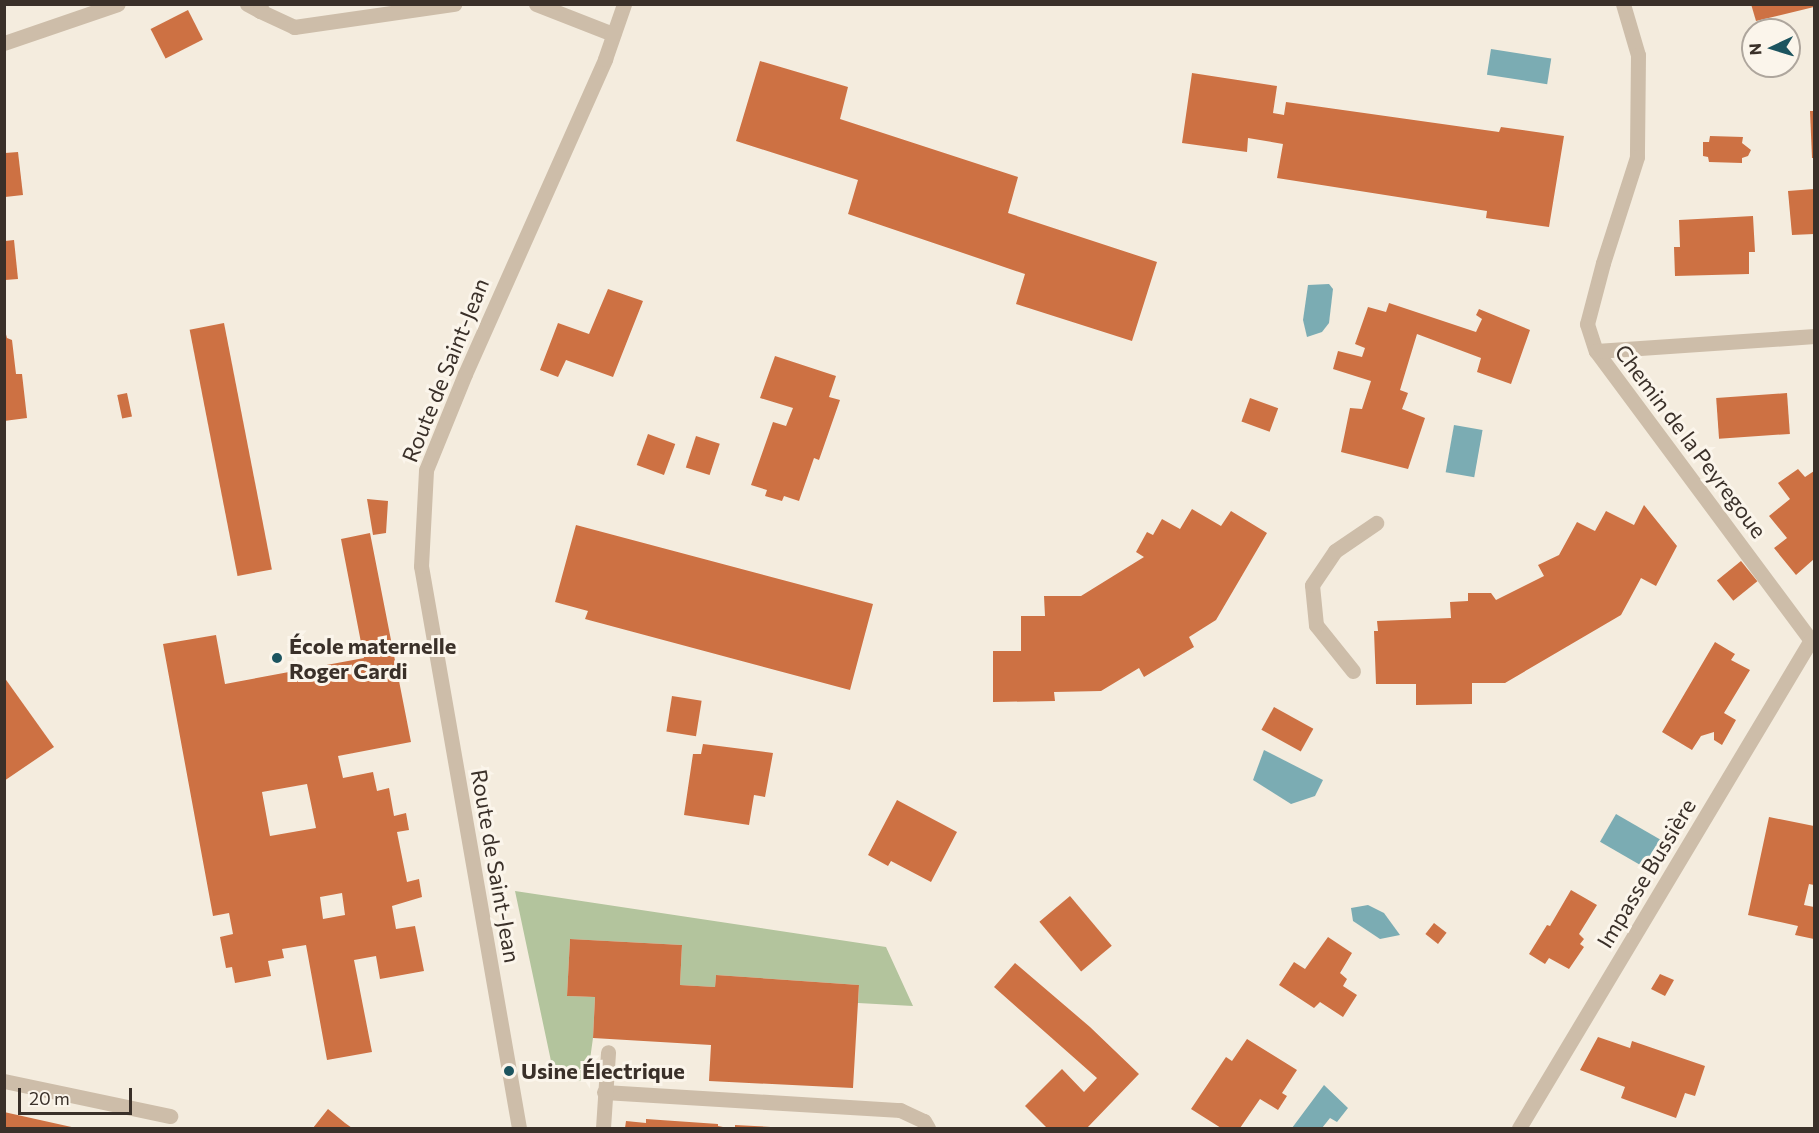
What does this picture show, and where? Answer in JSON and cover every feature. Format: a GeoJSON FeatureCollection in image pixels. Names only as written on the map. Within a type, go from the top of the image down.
{"type":"FeatureCollection","features":[{"type":"Feature","properties":{"kind":"street"},"geometry":{"type":"LineString","coordinates":[[4,43],[118,4]]}},
{"type":"Feature","properties":{"kind":"street"},"geometry":{"type":"LineString","coordinates":[[256,7],[294,27],[454,4]]}},
{"type":"Feature","properties":{"kind":"street"},"geometry":{"type":"LineString","coordinates":[[536,4],[613,34]]}},
{"type":"Feature","properties":{"kind":"street","name":"Route de Saint-Jean"},"geometry":{"type":"LineString","coordinates":[[519,1128],[421,566],[426,470],[465,374],[596,78],[624,4]]}},
{"type":"Feature","properties":{"kind":"street","name":"Chemin de la Peyregoue"},"geometry":{"type":"LineString","coordinates":[[1623,4],[1638,55],[1636,157],[1603,262],[1587,324],[1596,351],[1813,640]]}},
{"type":"Feature","properties":{"kind":"street"},"geometry":{"type":"LineString","coordinates":[[1596,351],[1815,336]]}},
{"type":"Feature","properties":{"kind":"street"},"geometry":{"type":"LineString","coordinates":[[1353,671],[1316,625],[1311,585],[1335,551],[1376,523]]}},
{"type":"Feature","properties":{"kind":"street","name":"Impasse Bussière"},"geometry":{"type":"LineString","coordinates":[[1520,1128],[1813,640]]}},
{"type":"Feature","properties":{"kind":"street"},"geometry":{"type":"LineString","coordinates":[[603,1128],[608,1052]]}},
{"type":"Feature","properties":{"kind":"street"},"geometry":{"type":"LineString","coordinates":[[4,1081],[170,1116]]}},
{"type":"Feature","properties":{"kind":"street"},"geometry":{"type":"LineString","coordinates":[[604,1092],[900,1110],[924,1121],[928,1128]]}},
{"type":"Feature","properties":{"kind":"green space"},"geometry":{"type":"Polygon","coordinates":[[[515,891],[886,947],[913,1006],[858,1003],[859,985],[716,975],[715,987],[680,985],[682,945],[570,939],[567,996],[595,997],[593,1038],[587,1081],[555,1080],[515,891]]]}},
{"type":"Feature","properties":{"kind":"water"},"geometry":{"type":"Polygon","coordinates":[[[1491,49],[1551,59],[1547,84],[1487,75],[1491,49]]]}},
{"type":"Feature","properties":{"kind":"water"},"geometry":{"type":"Polygon","coordinates":[[[1329,284],[1333,289],[1329,323],[1322,332],[1307,337],[1303,320],[1308,285],[1329,284]]]}},
{"type":"Feature","properties":{"kind":"water"},"geometry":{"type":"Polygon","coordinates":[[[1454,425],[1483,430],[1474,477],[1446,472],[1454,425]]]}},
{"type":"Feature","properties":{"kind":"water"},"geometry":{"type":"Polygon","coordinates":[[[1264,750],[1323,780],[1315,796],[1291,804],[1253,780],[1264,750]]]}},
{"type":"Feature","properties":{"kind":"water"},"geometry":{"type":"Polygon","coordinates":[[[1616,814],[1667,843],[1651,871],[1600,842],[1616,814]]]}},
{"type":"Feature","properties":{"kind":"water"},"geometry":{"type":"Polygon","coordinates":[[[1368,905],[1384,913],[1400,935],[1380,939],[1353,921],[1351,908],[1368,905]]]}},
{"type":"Feature","properties":{"kind":"water"},"geometry":{"type":"Polygon","coordinates":[[[1324,1085],[1348,1108],[1337,1122],[1330,1118],[1322,1128],[1292,1128],[1324,1085]]]}},
{"type":"Feature","properties":{"kind":"building"},"geometry":{"type":"Polygon","coordinates":[[[1751,4],[1814,4],[1814,7],[1768,18],[1755,18],[1751,4]]]}},
{"type":"Feature","properties":{"kind":"building"},"geometry":{"type":"Polygon","coordinates":[[[188,10],[203,39],[166,58],[151,29],[188,10]]]}},
{"type":"Feature","properties":{"kind":"building"},"geometry":{"type":"Polygon","coordinates":[[[760,61],[848,87],[840,119],[1018,177],[1008,213],[1157,262],[1132,341],[1016,304],[1025,274],[848,214],[858,180],[736,141],[760,61]]]}},
{"type":"Feature","properties":{"kind":"building"},"geometry":{"type":"Polygon","coordinates":[[[1192,73],[1277,86],[1273,113],[1284,115],[1286,102],[1499,132],[1501,127],[1564,136],[1549,227],[1486,218],[1487,211],[1277,178],[1283,144],[1248,138],[1247,152],[1182,143],[1192,73]]]}},
{"type":"Feature","properties":{"kind":"building"},"geometry":{"type":"Polygon","coordinates":[[[1810,111],[1814,111],[1814,158],[1812,158],[1810,111]]]}},
{"type":"Feature","properties":{"kind":"building"},"geometry":{"type":"Polygon","coordinates":[[[1710,136],[1743,137],[1742,143],[1751,150],[1748,156],[1742,158],[1742,163],[1709,162],[1708,157],[1703,156],[1703,142],[1709,142],[1710,136]]]}},
{"type":"Feature","properties":{"kind":"building"},"geometry":{"type":"Polygon","coordinates":[[[18,152],[23,195],[5,197],[5,153],[18,152]]]}},
{"type":"Feature","properties":{"kind":"building"},"geometry":{"type":"Polygon","coordinates":[[[1814,189],[1814,234],[1792,235],[1788,191],[1814,189]]]}},
{"type":"Feature","properties":{"kind":"building"},"geometry":{"type":"Polygon","coordinates":[[[1753,216],[1755,252],[1749,252],[1749,274],[1675,276],[1674,247],[1680,247],[1679,220],[1753,216]]]}},
{"type":"Feature","properties":{"kind":"building"},"geometry":{"type":"Polygon","coordinates":[[[14,240],[18,279],[5,280],[5,241],[14,240]]]}},
{"type":"Feature","properties":{"kind":"building"},"geometry":{"type":"Polygon","coordinates":[[[608,289],[643,301],[613,377],[566,360],[558,377],[540,370],[558,323],[589,334],[608,289]]]}},
{"type":"Feature","properties":{"kind":"building"},"geometry":{"type":"Polygon","coordinates":[[[1389,303],[1476,332],[1482,319],[1476,315],[1479,309],[1530,330],[1511,384],[1477,372],[1481,358],[1417,334],[1400,390],[1408,393],[1402,409],[1425,418],[1408,469],[1341,452],[1350,408],[1362,409],[1371,381],[1333,369],[1338,351],[1362,357],[1365,348],[1355,344],[1368,307],[1386,312],[1389,303]]]}},
{"type":"Feature","properties":{"kind":"building"},"geometry":{"type":"Polygon","coordinates":[[[224,323],[272,569],[238,576],[190,330],[224,323]]]}},
{"type":"Feature","properties":{"kind":"building"},"geometry":{"type":"Polygon","coordinates":[[[4,327],[7,338],[12,340],[16,374],[22,374],[27,418],[4,421],[4,327]]]}},
{"type":"Feature","properties":{"kind":"building"},"geometry":{"type":"Polygon","coordinates":[[[775,356],[836,376],[829,397],[840,400],[819,460],[814,458],[799,501],[784,496],[782,501],[765,496],[767,490],[751,485],[773,422],[786,426],[793,408],[760,398],[775,356]]]}},
{"type":"Feature","properties":{"kind":"building"},"geometry":{"type":"Polygon","coordinates":[[[127,393],[132,416],[122,419],[117,395],[127,393]]]}},
{"type":"Feature","properties":{"kind":"building"},"geometry":{"type":"Polygon","coordinates":[[[1787,393],[1790,434],[1719,439],[1716,398],[1787,393]]]}},
{"type":"Feature","properties":{"kind":"building"},"geometry":{"type":"Polygon","coordinates":[[[1250,398],[1278,408],[1270,432],[1241,421],[1250,398]]]}},
{"type":"Feature","properties":{"kind":"building"},"geometry":{"type":"Polygon","coordinates":[[[648,434],[675,444],[664,475],[637,465],[648,434]]]}},
{"type":"Feature","properties":{"kind":"building"},"geometry":{"type":"Polygon","coordinates":[[[696,436],[720,444],[710,475],[686,467],[696,436]]]}},
{"type":"Feature","properties":{"kind":"building"},"geometry":{"type":"Polygon","coordinates":[[[1798,469],[1805,477],[1814,471],[1814,559],[1796,575],[1774,548],[1787,538],[1769,516],[1790,499],[1778,483],[1798,469]]]}},
{"type":"Feature","properties":{"kind":"building"},"geometry":{"type":"Polygon","coordinates":[[[367,499],[388,501],[386,533],[373,535],[367,499]]]}},
{"type":"Feature","properties":{"kind":"building"},"geometry":{"type":"Polygon","coordinates":[[[1644,505],[1677,546],[1656,586],[1641,578],[1621,615],[1505,683],[1472,683],[1472,704],[1416,705],[1416,684],[1376,684],[1374,631],[1378,631],[1377,621],[1451,618],[1450,602],[1468,601],[1468,593],[1491,593],[1496,600],[1544,576],[1538,565],[1559,555],[1577,522],[1595,531],[1606,511],[1634,525],[1644,505]]]}},
{"type":"Feature","properties":{"kind":"building"},"geometry":{"type":"Polygon","coordinates":[[[1192,509],[1221,526],[1231,511],[1267,533],[1216,620],[1189,637],[1194,647],[1144,677],[1139,668],[1101,691],[1054,692],[1055,701],[993,702],[993,651],[1021,651],[1021,616],[1045,616],[1044,596],[1081,596],[1144,557],[1136,552],[1147,532],[1153,535],[1162,519],[1180,529],[1192,509]]]}},
{"type":"Feature","properties":{"kind":"building"},"geometry":{"type":"Polygon","coordinates":[[[576,525],[873,604],[850,690],[585,619],[588,611],[555,602],[576,525]]]}},
{"type":"Feature","properties":{"kind":"building"},"geometry":{"type":"Polygon","coordinates":[[[370,533],[411,742],[338,756],[343,778],[373,772],[377,791],[389,788],[394,816],[406,813],[409,830],[397,832],[407,882],[419,879],[422,897],[392,906],[396,929],[415,926],[424,971],[380,979],[376,956],[354,960],[372,1052],[327,1060],[306,945],[282,949],[284,958],[268,961],[271,976],[235,983],[232,967],[226,968],[220,937],[233,934],[229,913],[213,916],[163,644],[216,635],[225,684],[364,658],[341,539],[370,533]],[[307,784],[262,792],[270,836],[316,828],[307,784]],[[342,893],[320,897],[323,919],[345,915],[342,893]]]}},
{"type":"Feature","properties":{"kind":"building"},"geometry":{"type":"Polygon","coordinates":[[[1741,561],[1757,581],[1733,601],[1717,581],[1741,561]]]}},
{"type":"Feature","properties":{"kind":"building"},"geometry":{"type":"Polygon","coordinates":[[[1715,642],[1735,654],[1731,660],[1750,670],[1724,713],[1736,720],[1722,745],[1714,740],[1714,732],[1701,736],[1692,750],[1662,732],[1715,642]]]}},
{"type":"Feature","properties":{"kind":"building"},"geometry":{"type":"Polygon","coordinates":[[[4,677],[54,747],[4,781],[4,677]]]}},
{"type":"Feature","properties":{"kind":"building"},"geometry":{"type":"Polygon","coordinates":[[[672,696],[702,701],[696,736],[666,732],[672,696]]]}},
{"type":"Feature","properties":{"kind":"building"},"geometry":{"type":"Polygon","coordinates":[[[1274,707],[1313,729],[1301,752],[1261,730],[1274,707]]]}},
{"type":"Feature","properties":{"kind":"building"},"geometry":{"type":"Polygon","coordinates":[[[703,744],[773,753],[765,797],[754,795],[749,825],[684,815],[693,754],[701,754],[703,744]]]}},
{"type":"Feature","properties":{"kind":"building"},"geometry":{"type":"Polygon","coordinates":[[[897,800],[957,832],[931,882],[891,861],[888,866],[868,855],[897,800]]]}},
{"type":"Feature","properties":{"kind":"building"},"geometry":{"type":"Polygon","coordinates":[[[1769,817],[1814,826],[1814,885],[1809,884],[1804,905],[1814,907],[1814,939],[1795,935],[1798,926],[1748,915],[1769,817]]]}},
{"type":"Feature","properties":{"kind":"building"},"geometry":{"type":"Polygon","coordinates":[[[1571,890],[1597,905],[1579,934],[1584,939],[1580,944],[1584,947],[1569,969],[1549,958],[1545,964],[1529,954],[1547,925],[1550,926],[1571,890]]]}},
{"type":"Feature","properties":{"kind":"building"},"geometry":{"type":"Polygon","coordinates":[[[1070,896],[1112,946],[1081,972],[1039,922],[1070,896]]]}},
{"type":"Feature","properties":{"kind":"building"},"geometry":{"type":"Polygon","coordinates":[[[1434,923],[1447,933],[1438,944],[1425,934],[1434,923]]]}},
{"type":"Feature","properties":{"kind":"building"},"geometry":{"type":"Polygon","coordinates":[[[1328,937],[1352,953],[1340,973],[1347,979],[1343,986],[1357,995],[1343,1017],[1320,1002],[1314,1008],[1279,985],[1294,962],[1305,969],[1328,937]]]}},
{"type":"Feature","properties":{"kind":"building"},"geometry":{"type":"Polygon","coordinates":[[[570,939],[682,945],[680,985],[715,987],[716,975],[859,985],[853,1088],[709,1081],[711,1045],[593,1038],[595,997],[567,996],[570,939]]]}},
{"type":"Feature","properties":{"kind":"building"},"geometry":{"type":"Polygon","coordinates":[[[1015,963],[1090,1027],[1139,1074],[1087,1128],[1047,1128],[1025,1106],[1062,1069],[1084,1092],[1097,1078],[994,987],[1015,963]]]}},
{"type":"Feature","properties":{"kind":"building"},"geometry":{"type":"Polygon","coordinates":[[[1660,974],[1674,980],[1665,996],[1651,989],[1660,974]]]}},
{"type":"Feature","properties":{"kind":"building"},"geometry":{"type":"Polygon","coordinates":[[[1598,1037],[1630,1048],[1632,1041],[1705,1066],[1695,1096],[1685,1093],[1676,1118],[1621,1098],[1625,1087],[1580,1070],[1598,1037]]]}},
{"type":"Feature","properties":{"kind":"building"},"geometry":{"type":"Polygon","coordinates":[[[1247,1039],[1297,1070],[1282,1093],[1287,1096],[1278,1110],[1260,1099],[1240,1128],[1221,1128],[1191,1109],[1226,1057],[1232,1061],[1247,1039]]]}},
{"type":"Feature","properties":{"kind":"building"},"geometry":{"type":"Polygon","coordinates":[[[328,1109],[345,1123],[352,1128],[313,1128],[328,1109]]]}},
{"type":"Feature","properties":{"kind":"building"},"geometry":{"type":"Polygon","coordinates":[[[4,1112],[76,1128],[4,1128],[4,1112]]]}},
{"type":"Feature","properties":{"kind":"building"},"geometry":{"type":"Polygon","coordinates":[[[646,1119],[718,1124],[718,1126],[728,1128],[625,1128],[626,1121],[646,1123],[646,1119]]]}},
{"type":"Feature","properties":{"kind":"building"},"geometry":{"type":"Polygon","coordinates":[[[735,1125],[771,1127],[771,1128],[735,1128],[735,1125]]]}},
{"type":"Feature","properties":{"kind":"place","name":"École maternelle Roger Cardi"},"geometry":{"type":"Point","coordinates":[277,658]}},
{"type":"Feature","properties":{"kind":"place","name":"Usine Électrique"},"geometry":{"type":"Point","coordinates":[509,1071]}}]}
